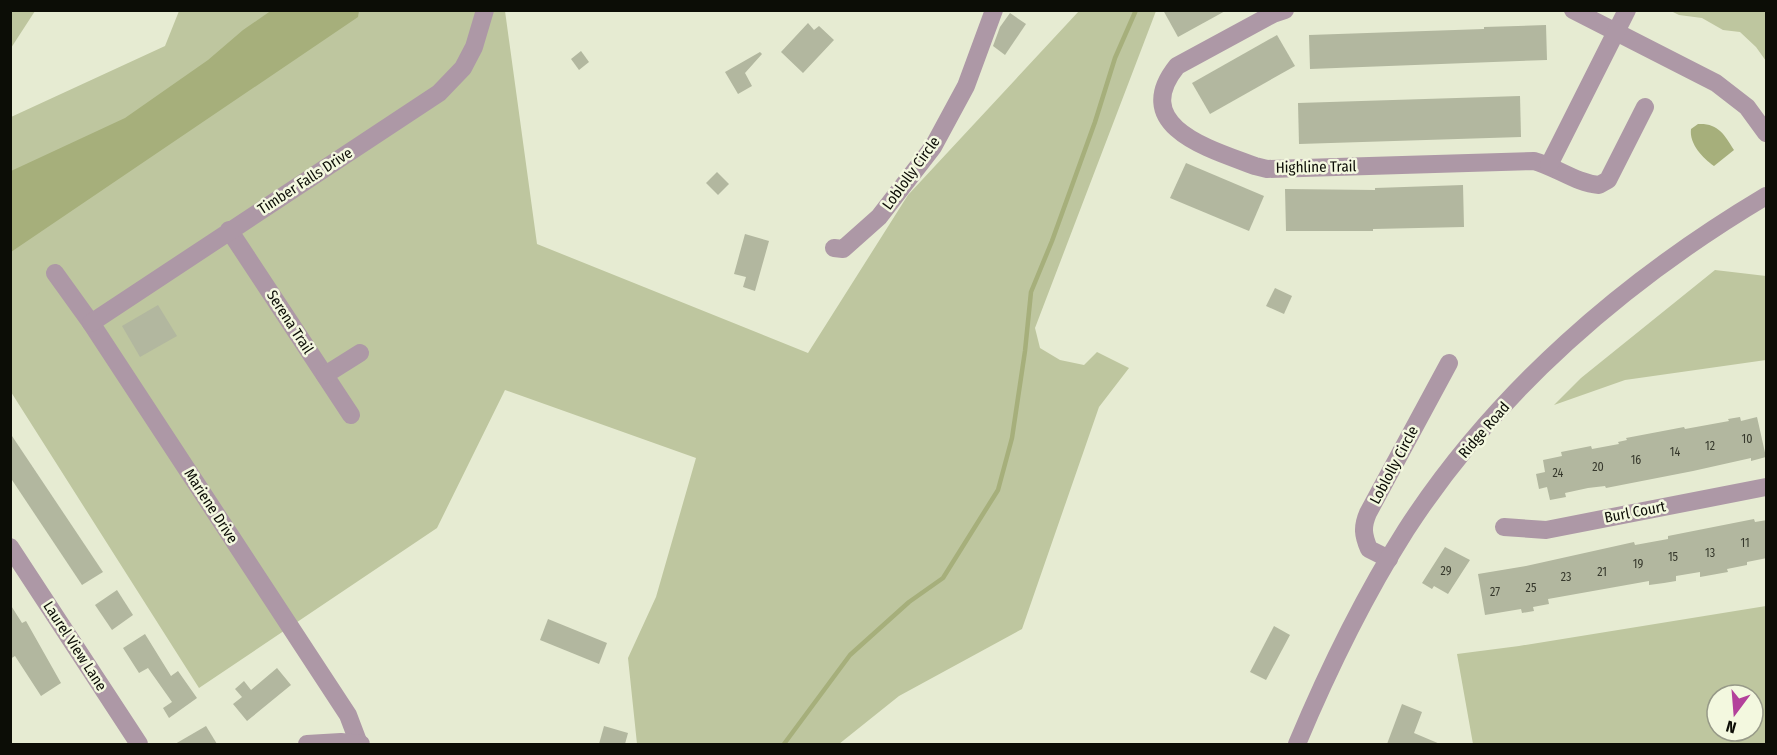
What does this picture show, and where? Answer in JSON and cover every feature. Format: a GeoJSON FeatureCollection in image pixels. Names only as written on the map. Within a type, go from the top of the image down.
{"type":"FeatureCollection","features":[{"type":"Feature","properties":{"kind":"street","name":"Timber Falls Drive"},"geometry":{"type":"LineString","coordinates":[[91,323],[439,93],[463,68],[474,47],[485,10]]}},
{"type":"Feature","properties":{"kind":"street","name":"Loblolly Circle"},"geometry":{"type":"LineString","coordinates":[[834,248],[843,249],[879,217],[933,147],[966,86],[994,10]]}},
{"type":"Feature","properties":{"kind":"street","name":"Highline Trail"},"geometry":{"type":"LineString","coordinates":[[1285,10],[1186,59],[1177,66],[1167,81],[1163,93],[1164,108],[1168,120],[1175,129],[1197,142],[1267,169],[1534,161],[1549,165],[1590,184],[1599,185],[1608,180],[1645,107]]}},
{"type":"Feature","properties":{"kind":"street"},"geometry":{"type":"LineString","coordinates":[[1573,10],[1716,83],[1747,107],[1767,133]]}},
{"type":"Feature","properties":{"kind":"street"},"geometry":{"type":"LineString","coordinates":[[1549,165],[1627,10]]}},
{"type":"Feature","properties":{"kind":"street","name":"Ridge Road"},"geometry":{"type":"LineString","coordinates":[[1297,744],[1327,673],[1358,613],[1424,505],[1461,455],[1519,390],[1611,304],[1708,232],[1767,196]]}},
{"type":"Feature","properties":{"kind":"street","name":"Serena Trail"},"geometry":{"type":"LineString","coordinates":[[229,230],[351,415]]}},
{"type":"Feature","properties":{"kind":"street","name":"Mariene Drive"},"geometry":{"type":"LineString","coordinates":[[55,273],[91,323],[348,715],[360,744]]}},
{"type":"Feature","properties":{"kind":"street"},"geometry":{"type":"LineString","coordinates":[[325,375],[360,353]]}},
{"type":"Feature","properties":{"kind":"street","name":"Loblolly Circle"},"geometry":{"type":"LineString","coordinates":[[1389,559],[1369,549],[1363,525],[1449,363]]}},
{"type":"Feature","properties":{"kind":"street","name":"Burl Court"},"geometry":{"type":"LineString","coordinates":[[1504,526],[1546,530],[1767,486]]}},
{"type":"Feature","properties":{"kind":"street","name":"Laurel View Lane"},"geometry":{"type":"LineString","coordinates":[[10,547],[139,744]]}},
{"type":"Feature","properties":{"kind":"street"},"geometry":{"type":"LineString","coordinates":[[308,744],[341,741],[360,744]]}},
{"type":"Feature","properties":{"kind":"shaded area"},"geometry":{"type":"Polygon","coordinates":[[[272,10],[359,11],[358,17],[11,252],[11,171],[125,118],[208,60],[243,30],[272,10]]]}},
{"type":"Feature","properties":{"kind":"shaded area"},"geometry":{"type":"Polygon","coordinates":[[[10,11],[35,11],[11,48],[10,11]]]}},
{"type":"Feature","properties":{"kind":"shaded area"},"geometry":{"type":"Polygon","coordinates":[[[179,11],[505,11],[537,244],[808,353],[908,195],[1079,11],[1156,11],[1035,328],[1040,348],[1060,360],[1084,365],[1097,352],[1129,368],[1099,407],[1022,629],[899,696],[839,744],[637,744],[628,658],[656,597],[696,458],[505,390],[437,528],[199,688],[11,392],[11,117],[165,46],[179,11]]]}},
{"type":"Feature","properties":{"kind":"shaded area"},"geometry":{"type":"Polygon","coordinates":[[[1671,11],[1766,11],[1766,61],[1756,47],[1740,32],[1723,30],[1702,18],[1679,15],[1671,11]]]}},
{"type":"Feature","properties":{"kind":"shaded area"},"geometry":{"type":"Polygon","coordinates":[[[1698,124],[1711,125],[1716,128],[1734,150],[1714,166],[1701,155],[1692,140],[1691,129],[1698,124]]]}},
{"type":"Feature","properties":{"kind":"shaded area"},"geometry":{"type":"Polygon","coordinates":[[[1715,270],[1766,276],[1766,360],[1625,380],[1554,405],[1581,378],[1715,270]]]}},
{"type":"Feature","properties":{"kind":"shaded area"},"geometry":{"type":"Polygon","coordinates":[[[1766,606],[1766,744],[1473,744],[1457,654],[1766,606]]]}},
{"type":"Feature","properties":{"kind":"building"},"geometry":{"type":"Polygon","coordinates":[[[1163,10],[1227,10],[1178,37],[1163,10]]]}},
{"type":"Feature","properties":{"kind":"building"},"geometry":{"type":"Polygon","coordinates":[[[1010,13],[1026,24],[1005,55],[993,46],[1000,27],[1010,13]]]}},
{"type":"Feature","properties":{"kind":"building"},"geometry":{"type":"Polygon","coordinates":[[[808,23],[814,30],[819,26],[834,40],[803,73],[781,52],[808,23]]]}},
{"type":"Feature","properties":{"kind":"building"},"geometry":{"type":"Polygon","coordinates":[[[1546,25],[1547,60],[1310,69],[1309,35],[1546,25]]]}},
{"type":"Feature","properties":{"kind":"building"},"geometry":{"type":"Polygon","coordinates":[[[1277,35],[1295,66],[1210,114],[1192,83],[1277,35]]]}},
{"type":"Feature","properties":{"kind":"building"},"geometry":{"type":"Polygon","coordinates":[[[581,51],[589,62],[579,70],[571,59],[581,51]]]}},
{"type":"Feature","properties":{"kind":"building"},"geometry":{"type":"Polygon","coordinates":[[[760,52],[762,54],[745,73],[752,86],[738,94],[725,72],[760,52]]]}},
{"type":"Feature","properties":{"kind":"building"},"geometry":{"type":"Polygon","coordinates":[[[1520,96],[1521,137],[1299,144],[1298,103],[1520,96]]]}},
{"type":"Feature","properties":{"kind":"building"},"geometry":{"type":"Polygon","coordinates":[[[1186,163],[1264,196],[1249,231],[1170,198],[1186,163]]]}},
{"type":"Feature","properties":{"kind":"building"},"geometry":{"type":"Polygon","coordinates":[[[717,172],[729,184],[718,195],[706,183],[717,172]]]}},
{"type":"Feature","properties":{"kind":"building"},"geometry":{"type":"Polygon","coordinates":[[[1463,185],[1464,227],[1373,229],[1373,231],[1286,231],[1285,189],[1375,190],[1375,188],[1463,185]]]}},
{"type":"Feature","properties":{"kind":"building"},"geometry":{"type":"Polygon","coordinates":[[[745,234],[769,241],[755,291],[743,287],[746,277],[734,274],[745,234]]]}},
{"type":"Feature","properties":{"kind":"building"},"geometry":{"type":"Polygon","coordinates":[[[1275,288],[1292,296],[1284,314],[1266,306],[1275,288]]]}},
{"type":"Feature","properties":{"kind":"building"},"geometry":{"type":"Polygon","coordinates":[[[158,305],[177,336],[140,357],[122,326],[158,305]]]}},
{"type":"Feature","properties":{"kind":"building"},"geometry":{"type":"Polygon","coordinates":[[[1740,417],[1741,421],[1757,417],[1766,457],[1751,461],[1751,458],[1606,488],[1605,486],[1588,488],[1565,493],[1566,497],[1550,500],[1547,487],[1539,489],[1536,474],[1545,472],[1543,460],[1562,456],[1561,452],[1591,446],[1592,449],[1619,444],[1618,442],[1627,440],[1626,438],[1729,421],[1728,419],[1740,417]]]}},
{"type":"Feature","properties":{"kind":"building"},"geometry":{"type":"Polygon","coordinates":[[[10,433],[103,572],[82,585],[10,477],[10,433]]]}},
{"type":"Feature","properties":{"kind":"building"},"geometry":{"type":"Polygon","coordinates":[[[1754,519],[1755,522],[1767,520],[1767,558],[1727,569],[1728,572],[1700,577],[1700,572],[1676,576],[1676,581],[1649,585],[1649,581],[1548,599],[1549,604],[1533,607],[1534,611],[1522,613],[1521,609],[1485,615],[1478,574],[1526,566],[1634,542],[1635,545],[1668,539],[1668,536],[1754,519]]]}},
{"type":"Feature","properties":{"kind":"building"},"geometry":{"type":"Polygon","coordinates":[[[1445,547],[1470,560],[1448,594],[1434,586],[1432,589],[1422,583],[1445,547]]]}},
{"type":"Feature","properties":{"kind":"building"},"geometry":{"type":"Polygon","coordinates":[[[117,590],[133,615],[112,630],[95,605],[117,590]]]}},
{"type":"Feature","properties":{"kind":"building"},"geometry":{"type":"Polygon","coordinates":[[[10,604],[22,623],[26,621],[61,683],[41,696],[15,656],[10,659],[10,604]]]}},
{"type":"Feature","properties":{"kind":"building"},"geometry":{"type":"Polygon","coordinates":[[[548,619],[607,643],[599,664],[540,640],[548,619]]]}},
{"type":"Feature","properties":{"kind":"building"},"geometry":{"type":"Polygon","coordinates":[[[1274,626],[1290,635],[1266,680],[1250,672],[1274,626]]]}},
{"type":"Feature","properties":{"kind":"building"},"geometry":{"type":"Polygon","coordinates":[[[145,634],[171,676],[178,671],[197,698],[169,718],[163,708],[172,702],[148,668],[139,673],[123,648],[145,634]]]}},
{"type":"Feature","properties":{"kind":"building"},"geometry":{"type":"Polygon","coordinates":[[[277,668],[291,685],[247,721],[233,704],[242,697],[235,689],[244,681],[251,690],[277,668]]]}},
{"type":"Feature","properties":{"kind":"building"},"geometry":{"type":"Polygon","coordinates":[[[1402,704],[1422,712],[1414,733],[1440,744],[1387,744],[1402,704]]]}},
{"type":"Feature","properties":{"kind":"building"},"geometry":{"type":"Polygon","coordinates":[[[206,726],[217,744],[175,744],[206,726]]]}},
{"type":"Feature","properties":{"kind":"building"},"geometry":{"type":"Polygon","coordinates":[[[604,726],[628,733],[625,744],[599,744],[604,726]]]}},
{"type":"Feature","properties":{"kind":"waterway"},"geometry":{"type":"LineString","coordinates":[[784,744],[850,655],[909,602],[943,578],[998,490],[1012,438],[1031,292],[1095,122],[1115,58],[1136,10]]}}]}
